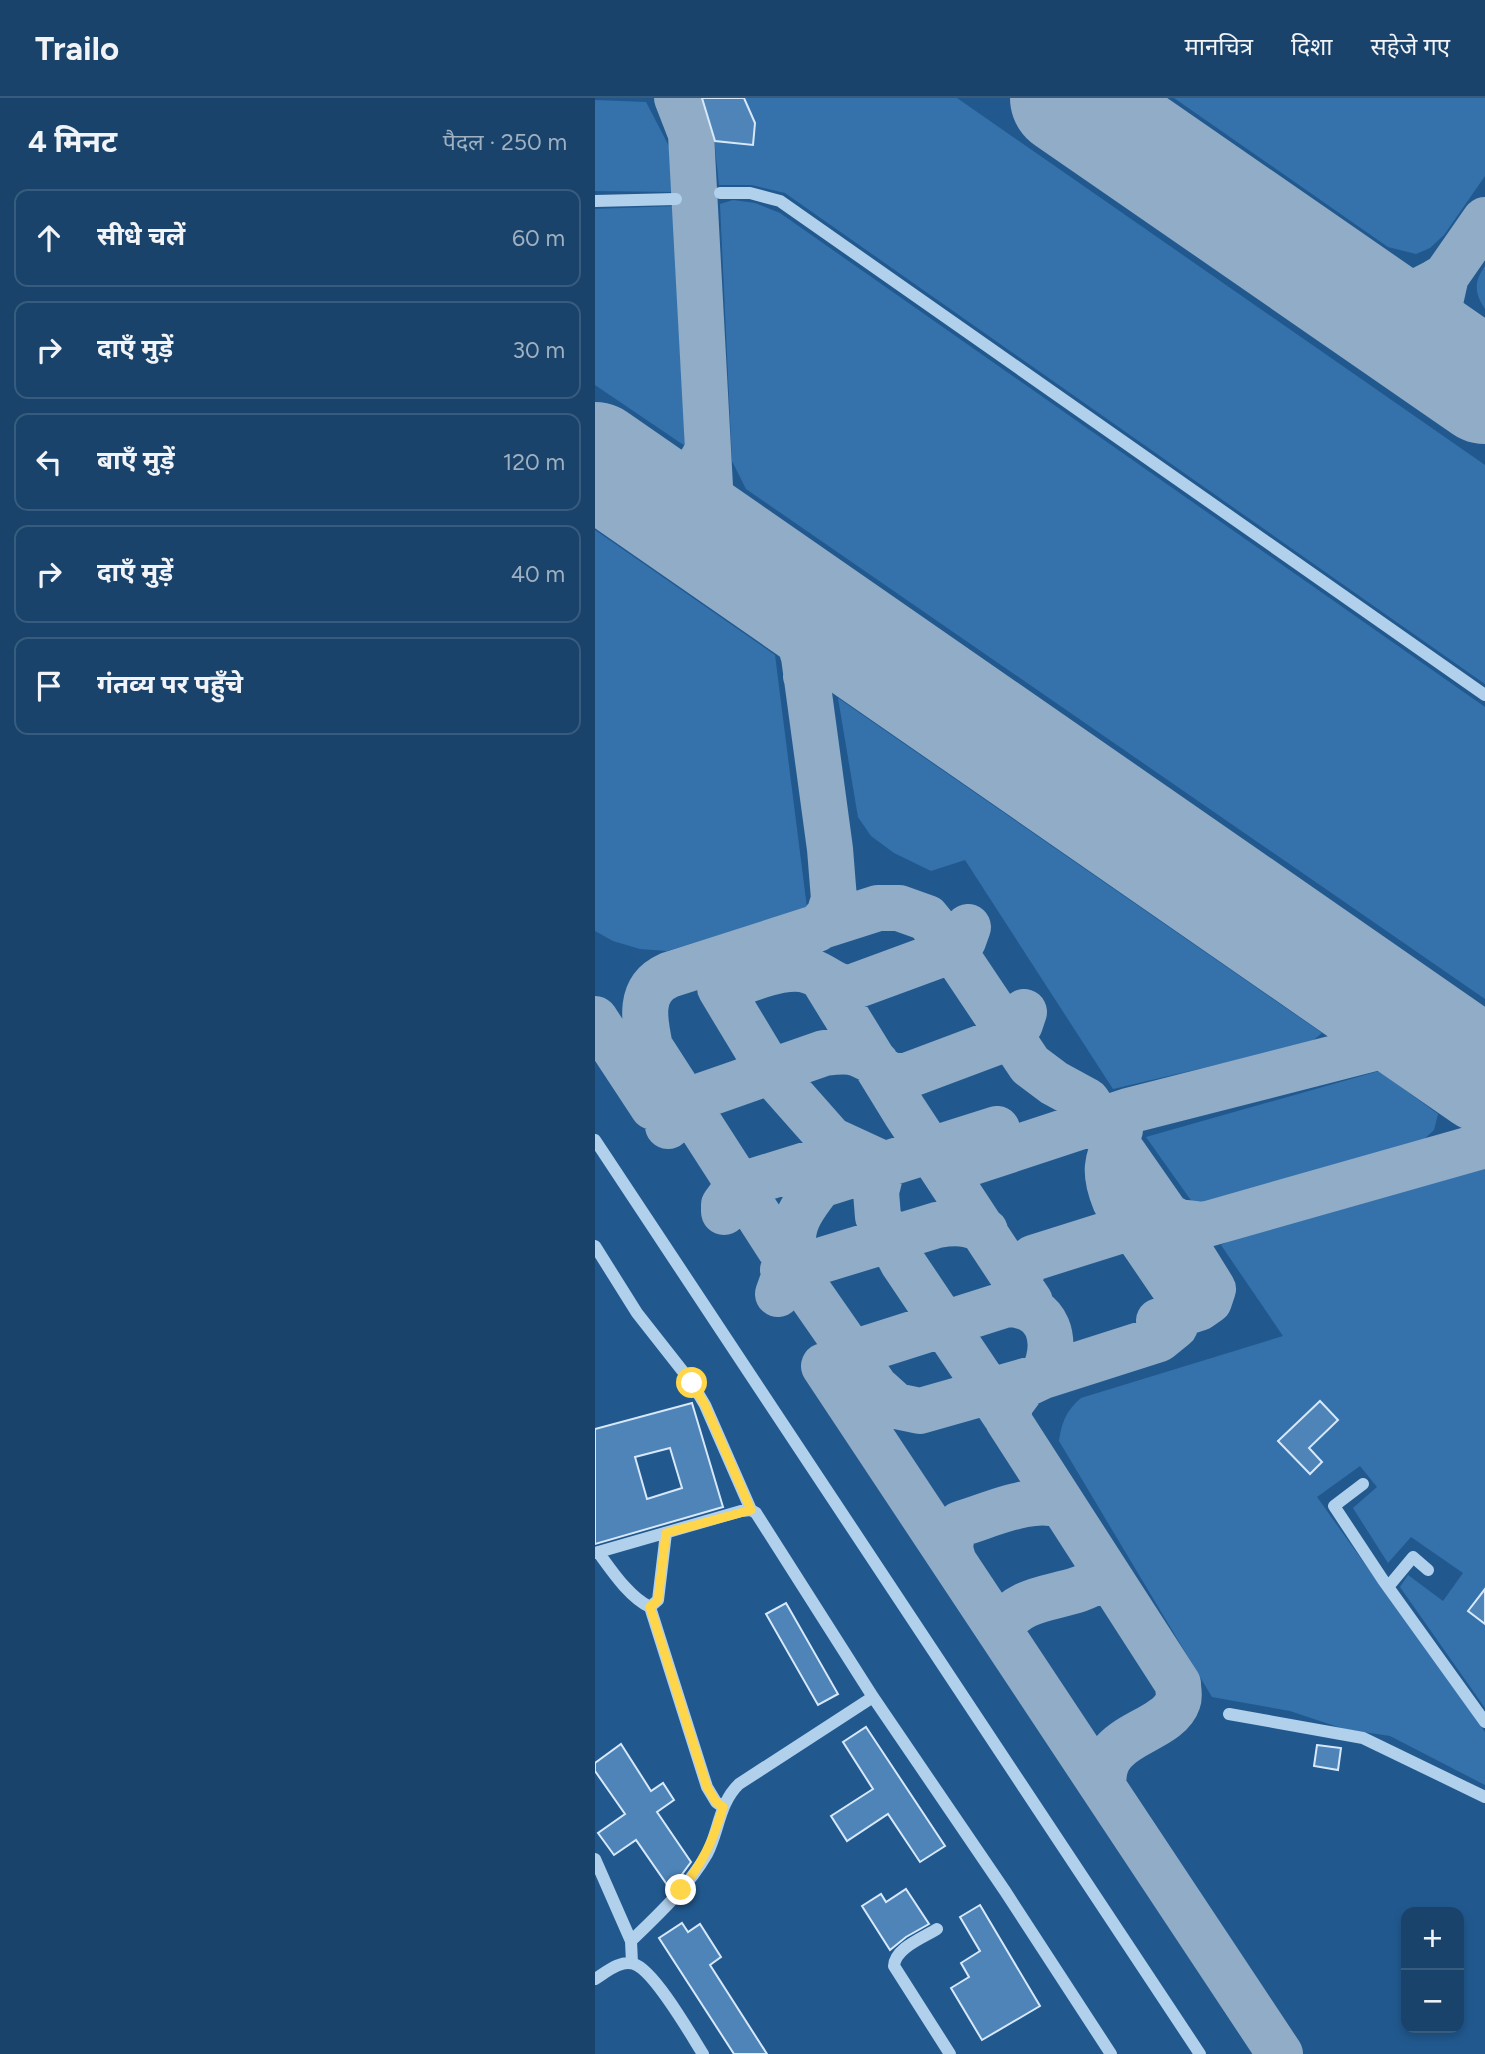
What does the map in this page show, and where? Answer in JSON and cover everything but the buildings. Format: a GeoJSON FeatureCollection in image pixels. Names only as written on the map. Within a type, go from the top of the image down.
{"type":"FeatureCollection","features":[{"type":"Feature","properties":{"kind":"lane"},"geometry":{"type":"LineString","coordinates":[[720,193],[750,193],[780,201],[1485,695]]}},
{"type":"Feature","properties":{"kind":"lane"},"geometry":{"type":"LineString","coordinates":[[595,201],[676,199]]}},
{"type":"Feature","properties":{"kind":"lane"},"geometry":{"type":"LineString","coordinates":[[595,1140],[1199,2054]]}},
{"type":"Feature","properties":{"kind":"lane"},"geometry":{"type":"LineString","coordinates":[[595,1246],[637,1313],[692,1383],[705,1405],[751,1510],[762,1519],[873,1697],[1005,1891],[1111,2054]]}},
{"type":"Feature","properties":{"kind":"lane"},"geometry":{"type":"LineString","coordinates":[[1363,1484],[1335,1506],[1388,1587],[1485,1722]]}},
{"type":"Feature","properties":{"kind":"lane"},"geometry":{"type":"LineString","coordinates":[[723,1807],[716,1802],[707,1787],[650,1607],[639,1600],[597,1553],[751,1510]]}},
{"type":"Feature","properties":{"kind":"lane"},"geometry":{"type":"LineString","coordinates":[[650,1607],[658,1600],[666,1533]]}},
{"type":"Feature","properties":{"kind":"lane"},"geometry":{"type":"LineString","coordinates":[[1388,1587],[1413,1557],[1428,1570]]}},
{"type":"Feature","properties":{"kind":"lane"},"geometry":{"type":"LineString","coordinates":[[631,1941],[698,1869],[715,1836],[723,1807],[731,1792],[739,1784],[873,1697]]}},
{"type":"Feature","properties":{"kind":"lane"},"geometry":{"type":"LineString","coordinates":[[1229,1714],[1363,1738],[1485,1797]]}},
{"type":"Feature","properties":{"kind":"lane"},"geometry":{"type":"LineString","coordinates":[[595,1859],[631,1941],[632,1963]]}},
{"type":"Feature","properties":{"kind":"lane"},"geometry":{"type":"LineString","coordinates":[[937,1929],[899,1952],[894,1959],[894,1966],[950,2054]]}},
{"type":"Feature","properties":{"kind":"lane"},"geometry":{"type":"LineString","coordinates":[[595,1979],[621,1964],[632,1963],[642,1968],[656,1983],[703,2054]]}},
{"type":"Feature","properties":{"kind":"shaded area"},"geometry":{"type":"Polygon","coordinates":[[[701,98],[957,98],[1485,465],[1485,684],[785,193],[752,185],[719,185],[713,128],[701,98]]]}},
{"type":"Feature","properties":{"kind":"shaded area"},"geometry":{"type":"Polygon","coordinates":[[[1174,98],[1485,98],[1485,176],[1444,235],[1430,248],[1416,254],[1388,247],[1174,98]]]}},
{"type":"Feature","properties":{"kind":"shaded area"},"geometry":{"type":"Polygon","coordinates":[[[595,100],[646,102],[673,154],[676,192],[595,191],[595,100]]]}},
{"type":"Feature","properties":{"kind":"shaded area"},"geometry":{"type":"Polygon","coordinates":[[[733,200],[755,203],[780,213],[1485,707],[1485,999],[746,489],[732,461],[720,204],[733,200]]]}},
{"type":"Feature","properties":{"kind":"shaded area"},"geometry":{"type":"Polygon","coordinates":[[[676,206],[685,446],[595,385],[595,209],[676,206]]]}},
{"type":"Feature","properties":{"kind":"shaded area"},"geometry":{"type":"Polygon","coordinates":[[[1485,266],[1485,309],[1477,287],[1485,266]]]}},
{"type":"Feature","properties":{"kind":"shaded area"},"geometry":{"type":"Polygon","coordinates":[[[595,530],[775,655],[807,908],[667,951],[640,949],[613,941],[595,931],[595,530]]]}},
{"type":"Feature","properties":{"kind":"shaded area"},"geometry":{"type":"Polygon","coordinates":[[[838,698],[1322,1033],[1310,1043],[1113,1089],[965,860],[931,871],[894,853],[871,836],[858,817],[838,698]]]}},
{"type":"Feature","properties":{"kind":"shaded area"},"geometry":{"type":"Polygon","coordinates":[[[1379,1071],[1438,1114],[1434,1130],[1418,1145],[1235,1198],[1195,1206],[1146,1137],[1379,1071]]]}},
{"type":"Feature","properties":{"kind":"shaded area"},"geometry":{"type":"Polygon","coordinates":[[[1485,1162],[1485,1708],[1400,1587],[1408,1575],[1443,1601],[1463,1573],[1411,1537],[1388,1563],[1353,1508],[1377,1487],[1360,1466],[1317,1497],[1485,1732],[1485,1785],[1390,1736],[1344,1729],[1290,1711],[1212,1697],[1059,1441],[1065,1417],[1081,1398],[1283,1336],[1221,1245],[1245,1233],[1485,1162]]]}},
{"type":"Feature","properties":{"kind":"taxiway"},"geometry":{"type":"LineString","coordinates":[[677,98],[691,134],[711,505],[717,525],[729,545],[779,593],[794,623],[804,657],[830,849],[834,899],[829,915],[817,929]]}},
{"type":"Feature","properties":{"kind":"taxiway"},"geometry":{"type":"LineString","coordinates":[[1461,372],[1444,351],[1439,330],[1439,307],[1446,276],[1485,220]]}},
{"type":"Feature","properties":{"kind":"taxiway"},"geometry":{"type":"LineString","coordinates":[[1351,296],[1390,298],[1411,294],[1446,276]]}},
{"type":"Feature","properties":{"kind":"taxiway"},"geometry":{"type":"LineString","coordinates":[[628,482],[645,490],[658,492],[677,487],[692,474],[708,449]]}},
{"type":"Feature","properties":{"kind":"taxiway"},"geometry":{"type":"LineString","coordinates":[[806,676],[821,650],[832,646],[857,649],[896,668]]}},
{"type":"Feature","properties":{"kind":"taxiway"},"geometry":{"type":"LineString","coordinates":[[840,1390],[842,1370],[846,1361],[849,1357],[853,1353],[1007,1304],[1033,1311],[1042,1318],[1047,1327],[1050,1350],[1043,1376],[920,1411],[896,1406],[875,1387],[793,1269],[650,1047],[645,1016],[648,997],[652,988],[669,975],[878,908],[899,908],[927,918],[953,950],[1030,1065],[1054,1083],[1087,1101],[1174,1226]]}},
{"type":"Feature","properties":{"kind":"taxiway"},"geometry":{"type":"LineString","coordinates":[[735,984],[773,972],[803,969],[847,989],[953,950],[963,941],[968,927]]}},
{"type":"Feature","properties":{"kind":"taxiway"},"geometry":{"type":"LineString","coordinates":[[744,952],[727,962],[722,972],[720,988],[770,1071],[831,1140],[883,1164],[876,1192],[878,1217],[903,1263],[1005,1415]]}},
{"type":"Feature","properties":{"kind":"taxiway"},"geometry":{"type":"LineString","coordinates":[[822,977],[905,1112],[1030,1302]]}},
{"type":"Feature","properties":{"kind":"taxiway"},"geometry":{"type":"LineString","coordinates":[[1350,1053],[1366,1038],[1371,1023],[1368,1006],[1358,988]]}},
{"type":"Feature","properties":{"kind":"taxiway"},"geometry":{"type":"LineString","coordinates":[[879,1068],[891,1076],[906,1076],[1010,1037],[1020,1024],[1024,1012]]}},
{"type":"Feature","properties":{"kind":"taxiway"},"geometry":{"type":"LineString","coordinates":[[595,1019],[653,1107]]}},
{"type":"Feature","properties":{"kind":"taxiway"},"geometry":{"type":"LineString","coordinates":[[956,1187],[957,1176],[964,1165],[1128,1111],[1382,1046],[1414,1044],[1446,1049]]}},
{"type":"Feature","properties":{"kind":"taxiway"},"geometry":{"type":"LineString","coordinates":[[668,1126],[676,1108],[684,1102],[824,1053],[851,1052],[876,1063]]}},
{"type":"Feature","properties":{"kind":"taxiway"},"geometry":{"type":"LineString","coordinates":[[1477,1070],[1485,1091]]}},
{"type":"Feature","properties":{"kind":"taxiway"},"geometry":{"type":"LineString","coordinates":[[783,1270],[793,1269],[793,1233],[804,1206],[820,1185],[997,1129]]}},
{"type":"Feature","properties":{"kind":"taxiway"},"geometry":{"type":"LineString","coordinates":[[1104,1788],[1104,1770],[1111,1756],[1121,1745],[1171,1712],[1179,1699],[1178,1684],[1008,1420],[1010,1404],[1024,1385],[1043,1376],[1159,1339],[1175,1326],[1180,1313],[1179,1295],[1115,1201],[1111,1190],[1108,1165],[1120,1130]]}},
{"type":"Feature","properties":{"kind":"taxiway"},"geometry":{"type":"LineString","coordinates":[[1167,1216],[1179,1222],[1204,1225],[1485,1145]]}},
{"type":"Feature","properties":{"kind":"taxiway"},"geometry":{"type":"LineString","coordinates":[[724,1212],[724,1205],[738,1186],[851,1151]]}},
{"type":"Feature","properties":{"kind":"taxiway"},"geometry":{"type":"LineString","coordinates":[[778,1294],[784,1277],[793,1269],[937,1225],[961,1224],[985,1231]]}},
{"type":"Feature","properties":{"kind":"taxiway"},"geometry":{"type":"LineString","coordinates":[[1019,1286],[1022,1268],[1033,1258],[1141,1224],[1174,1226],[1213,1289],[1209,1301],[1199,1308],[1159,1321]]}},
{"type":"Feature","properties":{"kind":"taxiway"},"geometry":{"type":"LineString","coordinates":[[824,1366],[1280,2054]]}},
{"type":"Feature","properties":{"kind":"taxiway"},"geometry":{"type":"LineString","coordinates":[[953,1559],[951,1541],[960,1524],[1025,1504],[1039,1502],[1063,1506]]}},
{"type":"Feature","properties":{"kind":"taxiway"},"geometry":{"type":"LineString","coordinates":[[1004,1636],[1002,1626],[1022,1607],[1087,1586],[1099,1579],[1101,1566]]}},
{"type":"Feature","properties":{"kind":"runway"},"geometry":{"type":"LineString","coordinates":[[1067,98],[1485,387]]}},
{"type":"Feature","properties":{"kind":"runway"},"geometry":{"type":"LineString","coordinates":[[595,459],[1485,1076]]}},
{"type":"Feature","properties":{"kind":"route"},"geometry":{"type":"LineString","coordinates":[[681,1890],[708,1852],[723,1807],[711,1796],[707,1787],[650,1607],[658,1600],[666,1533],[751,1510],[705,1405],[692,1383]]}}]}
